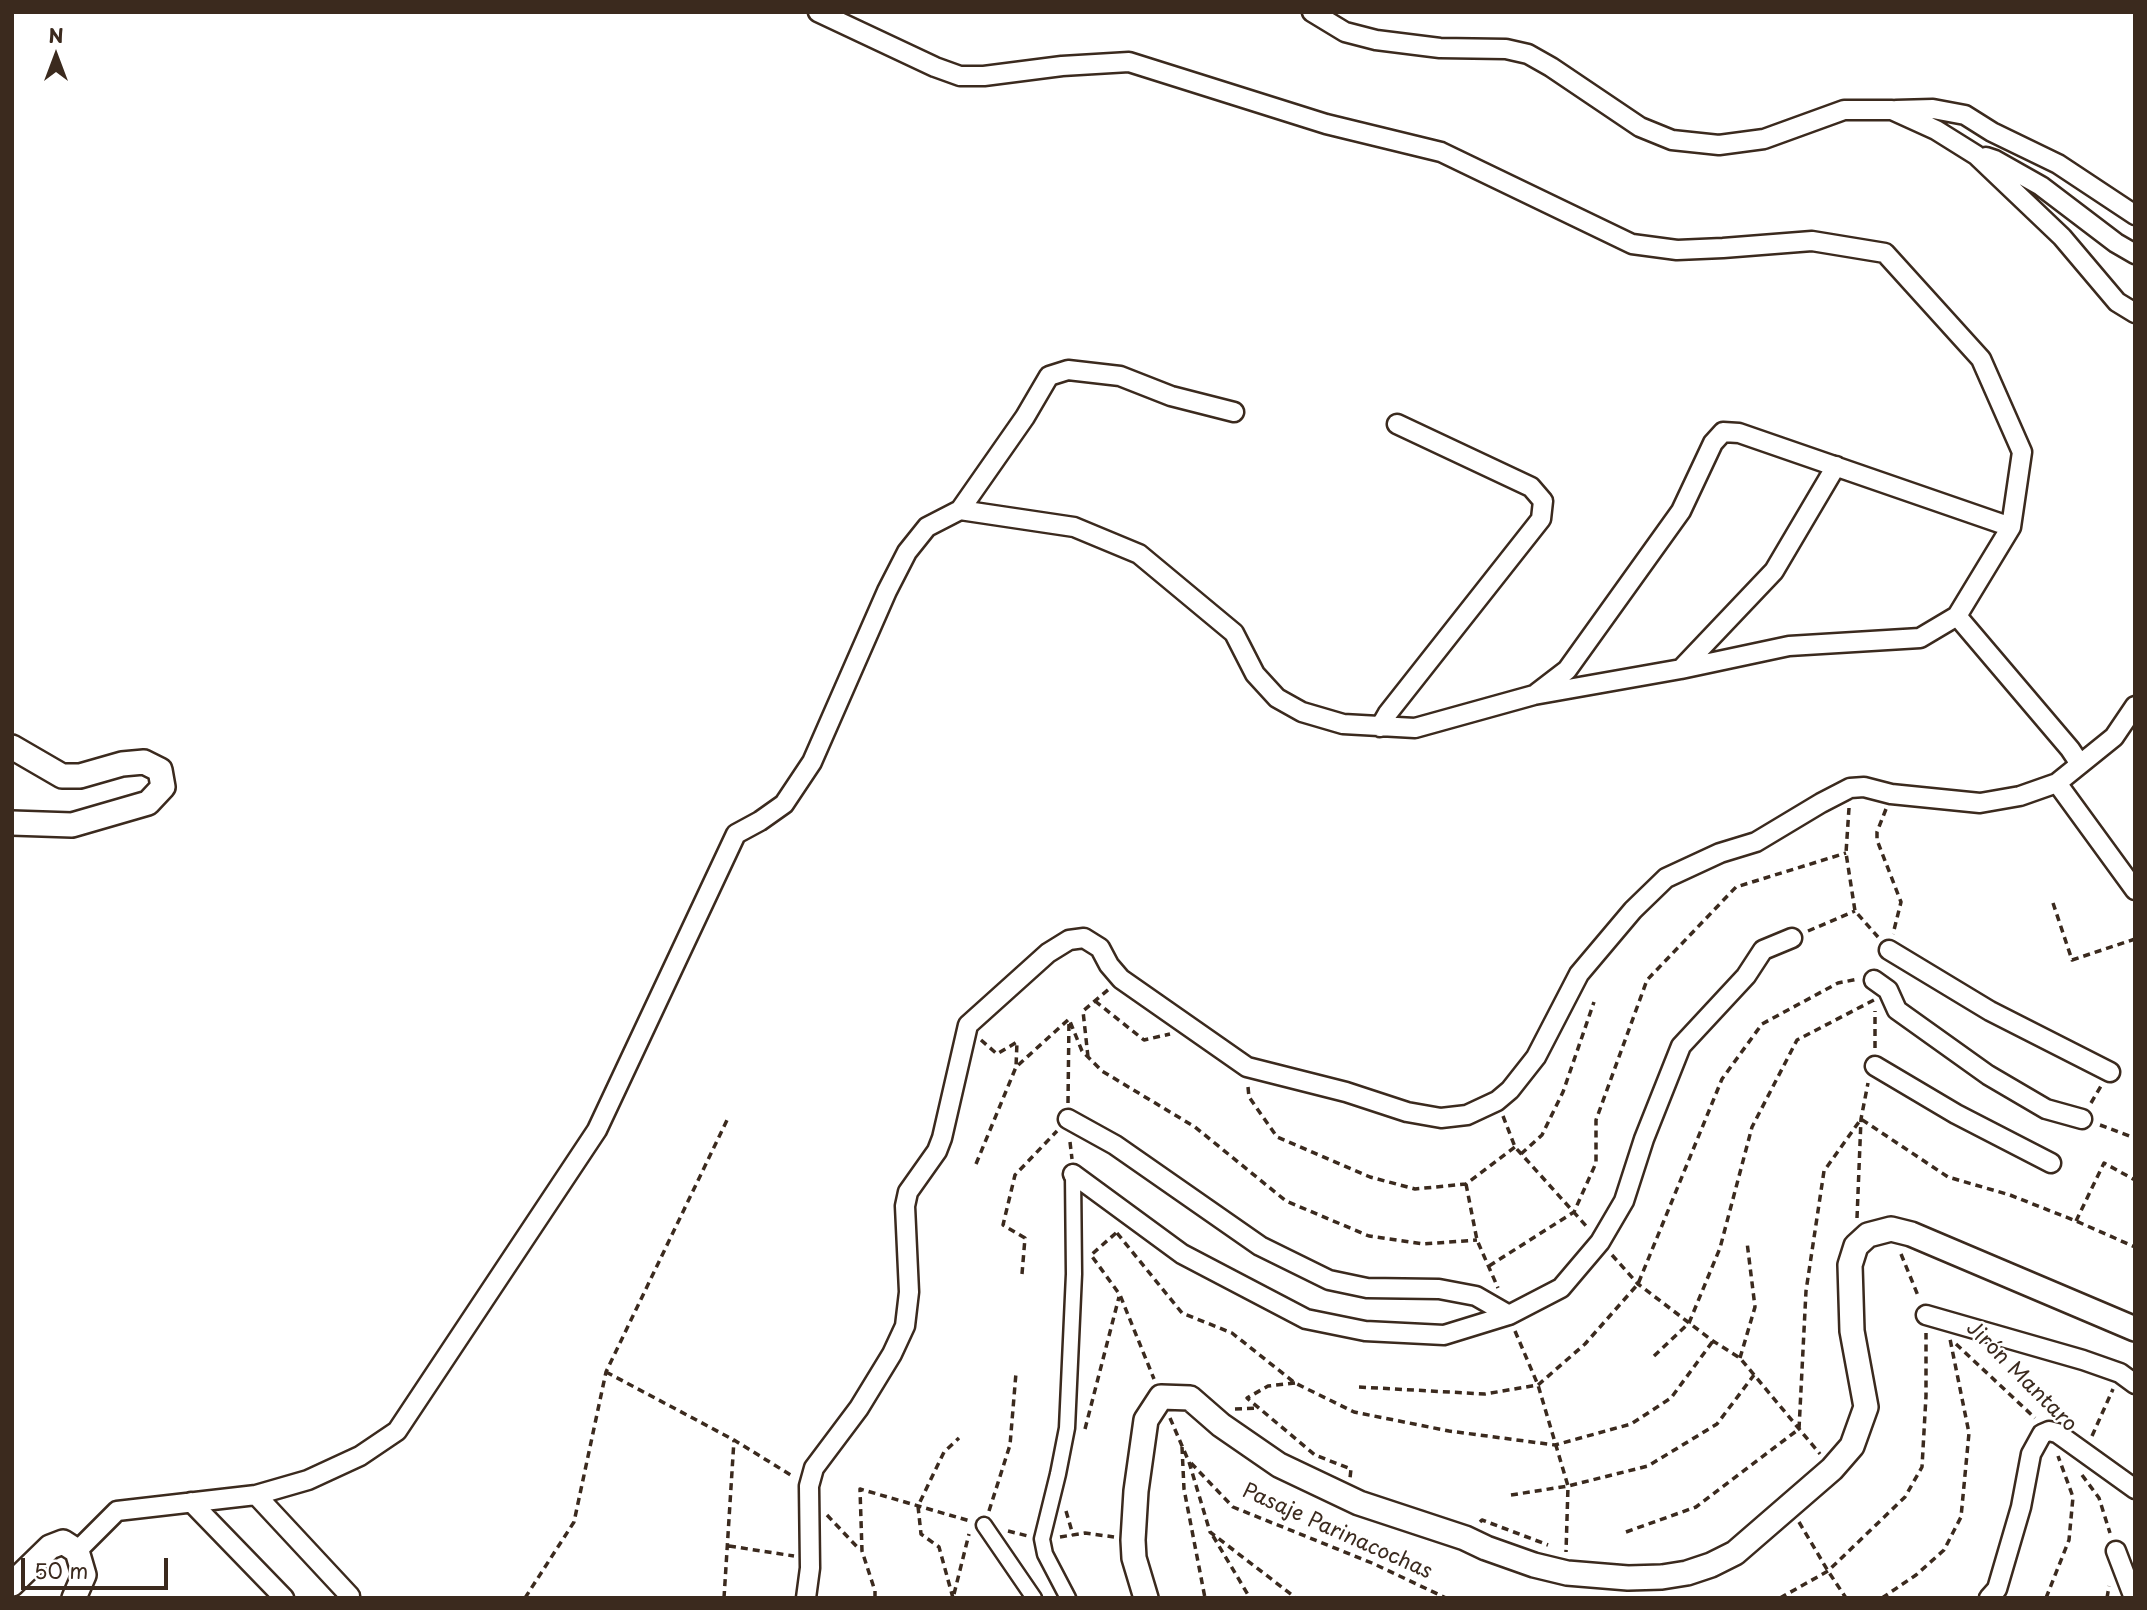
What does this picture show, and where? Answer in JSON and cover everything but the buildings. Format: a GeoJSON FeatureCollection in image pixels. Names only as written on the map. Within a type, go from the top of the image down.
{"type":"FeatureCollection","features":[{"type":"Feature","properties":{"kind":"street"},"geometry":{"type":"LineString","coordinates":[[818,12],[960,76],[1129,62],[1326,124],[1441,152],[1632,244],[1677,250],[1812,241],[1885,253],[1981,359],[2022,452],[2011,527],[1957,616],[1920,638],[1789,646],[1681,669],[1535,695],[1415,728],[1343,724],[1303,712],[1277,698],[1255,674],[1234,633],[1139,554],[1074,527],[960,510]]}},
{"type":"Feature","properties":{"kind":"street"},"geometry":{"type":"LineString","coordinates":[[1312,12],[1345,32],[1376,40],[1440,48],[1506,49],[1528,54],[1640,127],[1672,139],[1719,145],[1764,139],[1844,110],[1933,109],[1965,115],[1992,132],[2058,164],[2135,215]]}},
{"type":"Feature","properties":{"kind":"street"},"geometry":{"type":"LineString","coordinates":[[1892,110],[1936,130],[1976,155],[2062,237],[2117,302],[2135,313]]}},
{"type":"Feature","properties":{"kind":"street"},"geometry":{"type":"LineString","coordinates":[[1976,155],[1995,160],[2041,186],[2116,243],[2135,254]]}},
{"type":"Feature","properties":{"kind":"street"},"geometry":{"type":"LineString","coordinates":[[77,1551],[117,1511],[256,1495],[308,1480],[359,1456],[397,1431],[597,1130],[736,834],[784,804],[812,762],[887,591],[907,552],[926,527],[960,510],[1025,416],[1049,376],[1068,370],[1121,376],[1171,396],[1234,412]]}},
{"type":"Feature","properties":{"kind":"street"},"geometry":{"type":"LineString","coordinates":[[1380,727],[1388,713],[1541,519],[1543,502],[1531,487],[1397,424]]}},
{"type":"Feature","properties":{"kind":"street"},"geometry":{"type":"LineString","coordinates":[[1535,695],[1567,670],[1681,511],[1713,443],[1723,432],[1739,433],[2011,527]]}},
{"type":"Feature","properties":{"kind":"street"},"geometry":{"type":"LineString","coordinates":[[1681,669],[1774,571],[1836,466]]}},
{"type":"Feature","properties":{"kind":"street"},"geometry":{"type":"LineString","coordinates":[[1957,616],[2080,764]]}},
{"type":"Feature","properties":{"kind":"street"},"geometry":{"type":"LineString","coordinates":[[806,1598],[810,1559],[809,1486],[814,1468],[859,1408],[892,1354],[905,1326],[909,1292],[905,1206],[908,1192],[937,1151],[942,1138],[968,1025],[1048,953],[1069,940],[1084,938],[1100,948],[1121,979],[1247,1067],[1346,1092],[1407,1112],[1441,1118],[1467,1115],[1497,1101],[1510,1090],[1536,1057],[1579,974],[1633,910],[1665,878],[1720,853],[1756,842],[1850,788],[1864,787],[1891,794],[1979,803],[2020,796],[2057,783],[2114,737],[2135,706]]}},
{"type":"Feature","properties":{"kind":"street"},"geometry":{"type":"LineString","coordinates":[[12,747],[62,776],[80,776],[122,764],[144,762],[160,770],[163,787],[148,803],[72,825],[12,823]]}},
{"type":"Feature","properties":{"kind":"street"},"geometry":{"type":"LineString","coordinates":[[2057,783],[2135,890]]}},
{"type":"Feature","properties":{"kind":"street"},"geometry":{"type":"LineString","coordinates":[[1073,1174],[1182,1254],[1306,1319],[1365,1331],[1444,1335],[1509,1315],[1561,1289],[1600,1242],[1624,1201],[1644,1139],[1681,1046],[1746,976],[1763,950],[1792,938]]}},
{"type":"Feature","properties":{"kind":"street"},"geometry":{"type":"LineString","coordinates":[[1889,950],[1990,1012],[2110,1072]]}},
{"type":"Feature","properties":{"kind":"street"},"geometry":{"type":"LineString","coordinates":[[1874,980],[1888,990],[1897,1010],[1988,1075],[2046,1110],[2082,1119]]}},
{"type":"Feature","properties":{"kind":"street"},"geometry":{"type":"LineString","coordinates":[[1875,1066],[1956,1114],[2051,1163]]}},
{"type":"Feature","properties":{"kind":"street"},"geometry":{"type":"LineString","coordinates":[[1068,1119],[1115,1145],[1260,1246],[1329,1280],[1367,1288],[1439,1289],[1476,1296],[1509,1315]]}},
{"type":"Feature","properties":{"kind":"street"},"geometry":{"type":"LineString","coordinates":[[1068,1598],[1045,1554],[1042,1539],[1067,1428],[1074,1274],[1073,1174]]}},
{"type":"Feature","properties":{"kind":"street"},"geometry":{"type":"LineString","coordinates":[[1146,1598],[1134,1558],[1136,1491],[1146,1420],[1161,1397],[1190,1398],[1221,1425],[1279,1465],[1359,1503],[1465,1538],[1534,1565],[1567,1573],[1628,1578],[1662,1577],[1687,1573],[1735,1553],[1832,1469],[1852,1446],[1866,1407],[1852,1320],[1850,1265],[1856,1246],[1868,1235],[1891,1229],[1911,1234],[2135,1329]]}},
{"type":"Feature","properties":{"kind":"street"},"geometry":{"type":"LineString","coordinates":[[1926,1315],[2083,1360],[2120,1373],[2135,1384]]}},
{"type":"Feature","properties":{"kind":"street"},"geometry":{"type":"LineString","coordinates":[[1989,1598],[1997,1589],[2021,1507],[2031,1454],[2042,1434],[2049,1431],[2057,1433],[2135,1489]]}},
{"type":"Feature","properties":{"kind":"street"},"geometry":{"type":"LineString","coordinates":[[256,1495],[350,1596]]}},
{"type":"Feature","properties":{"kind":"street"},"geometry":{"type":"LineString","coordinates":[[191,1502],[284,1598]]}},
{"type":"Feature","properties":{"kind":"street"},"geometry":{"type":"LineString","coordinates":[[984,1525],[1034,1598]]}},
{"type":"Feature","properties":{"kind":"street"},"geometry":{"type":"LineString","coordinates":[[12,1584],[50,1547],[63,1542],[77,1551],[84,1575],[74,1598]]}},
{"type":"Feature","properties":{"kind":"street"},"geometry":{"type":"LineString","coordinates":[[2116,1551],[2134,1598]]}},
{"type":"Feature","properties":{"kind":"path"},"geometry":{"type":"LineString","coordinates":[[1850,788],[1846,853],[1855,911],[1889,950]]}},
{"type":"Feature","properties":{"kind":"path"},"geometry":{"type":"LineString","coordinates":[[1889,950],[1901,902],[1877,840],[1877,832],[1891,794]]}},
{"type":"Feature","properties":{"kind":"path"},"geometry":{"type":"LineString","coordinates":[[1489,1266],[1574,1212],[1596,1163],[1597,1119],[1647,980],[1736,887],[1846,853]]}},
{"type":"Feature","properties":{"kind":"path"},"geometry":{"type":"LineString","coordinates":[[2053,903],[2072,960],[2135,939]]}},
{"type":"Feature","properties":{"kind":"path"},"geometry":{"type":"LineString","coordinates":[[1792,938],[1855,911]]}},
{"type":"Feature","properties":{"kind":"path"},"geometry":{"type":"LineString","coordinates":[[1088,1057],[1083,1010],[1121,979]]}},
{"type":"Feature","properties":{"kind":"path"},"geometry":{"type":"LineString","coordinates":[[1856,1246],[1861,1119],[1867,1088],[1875,1066],[1874,980]]}},
{"type":"Feature","properties":{"kind":"path"},"geometry":{"type":"LineString","coordinates":[[1654,1356],[1689,1323],[1720,1248],[1752,1127],[1797,1040],[1876,999]]}},
{"type":"Feature","properties":{"kind":"path"},"geometry":{"type":"LineString","coordinates":[[1095,1001],[1144,1040],[1192,1029]]}},
{"type":"Feature","properties":{"kind":"path"},"geometry":{"type":"LineString","coordinates":[[1521,1154],[1542,1135],[1563,1091],[1594,1002]]}},
{"type":"Feature","properties":{"kind":"path"},"geometry":{"type":"LineString","coordinates":[[1016,1066],[1069,1019]]}},
{"type":"Feature","properties":{"kind":"path"},"geometry":{"type":"LineString","coordinates":[[1069,1019],[1082,1051],[1102,1071],[1195,1127],[1286,1201],[1369,1236],[1423,1244],[1477,1240]]}},
{"type":"Feature","properties":{"kind":"path"},"geometry":{"type":"LineString","coordinates":[[1069,1019],[1068,1119],[1073,1174]]}},
{"type":"Feature","properties":{"kind":"path"},"geometry":{"type":"LineString","coordinates":[[968,1028],[997,1054],[1017,1042],[1016,1066],[976,1164]]}},
{"type":"Feature","properties":{"kind":"path"},"geometry":{"type":"LineString","coordinates":[[1247,1067],[1249,1097],[1277,1138],[1370,1177],[1415,1189],[1466,1184],[1515,1147]]}},
{"type":"Feature","properties":{"kind":"path"},"geometry":{"type":"LineString","coordinates":[[2110,1072],[2082,1119],[2135,1138]]}},
{"type":"Feature","properties":{"kind":"path"},"geometry":{"type":"LineString","coordinates":[[1497,1101],[1515,1147],[1638,1284],[1740,1358],[1832,1469]]}},
{"type":"Feature","properties":{"kind":"path"},"geometry":{"type":"LineString","coordinates":[[525,1598],[574,1521],[606,1372],[729,1116]]}},
{"type":"Feature","properties":{"kind":"path"},"geometry":{"type":"LineString","coordinates":[[1022,1275],[1025,1238],[1003,1225],[1015,1175],[1068,1119]]}},
{"type":"Feature","properties":{"kind":"path"},"geometry":{"type":"LineString","coordinates":[[2076,1221],[2104,1163],[2135,1180]]}},
{"type":"Feature","properties":{"kind":"path"},"geometry":{"type":"LineString","coordinates":[[1466,1184],[1477,1240],[1538,1385],[1568,1486],[1567,1573]]}},
{"type":"Feature","properties":{"kind":"path"},"geometry":{"type":"LineString","coordinates":[[1109,1223],[1182,1313],[1233,1333],[1295,1383],[1354,1412],[1449,1431],[1555,1445],[1631,1424],[1671,1398],[1713,1341]]}},
{"type":"Feature","properties":{"kind":"path"},"geometry":{"type":"LineString","coordinates":[[1780,1598],[1828,1571],[1905,1497],[1922,1467],[1926,1396],[1926,1315],[1891,1229]]}},
{"type":"Feature","properties":{"kind":"path"},"geometry":{"type":"LineString","coordinates":[[1117,1233],[1091,1255],[1120,1295],[1189,1462],[1210,1532],[1250,1598]]}},
{"type":"Feature","properties":{"kind":"path"},"geometry":{"type":"LineString","coordinates":[[1740,1358],[1755,1307],[1748,1242]]}},
{"type":"Feature","properties":{"kind":"path"},"geometry":{"type":"LineString","coordinates":[[1082,1440],[1120,1295]]}},
{"type":"Feature","properties":{"kind":"path","name":"Jirón Mantaro"},"geometry":{"type":"LineString","coordinates":[[1882,1598],[1916,1575],[1944,1549],[1961,1517],[1969,1433],[1950,1338],[2049,1431]]}},
{"type":"Feature","properties":{"kind":"path"},"geometry":{"type":"LineString","coordinates":[[606,1372],[734,1440],[809,1486],[813,1501],[862,1551]]}},
{"type":"Feature","properties":{"kind":"path"},"geometry":{"type":"LineString","coordinates":[[984,1525],[1010,1445],[1016,1373]]}},
{"type":"Feature","properties":{"kind":"path"},"geometry":{"type":"LineString","coordinates":[[2084,1454],[2120,1373]]}},
{"type":"Feature","properties":{"kind":"path"},"geometry":{"type":"LineString","coordinates":[[1511,1496],[1568,1486],[1648,1466],[1717,1424],[1754,1375]]}},
{"type":"Feature","properties":{"kind":"path"},"geometry":{"type":"LineString","coordinates":[[1295,1383],[1268,1387],[1247,1398],[1315,1455],[1350,1469],[1350,1480]]}},
{"type":"Feature","properties":{"kind":"path"},"geometry":{"type":"LineString","coordinates":[[2046,1598],[2069,1540],[2073,1497],[2049,1431]]}},
{"type":"Feature","properties":{"kind":"path"},"geometry":{"type":"LineString","coordinates":[[953,1597],[939,1547],[921,1534],[918,1506],[944,1452],[959,1438]]}},
{"type":"Feature","properties":{"kind":"path"},"geometry":{"type":"LineString","coordinates":[[724,1598],[734,1440]]}},
{"type":"Feature","properties":{"kind":"path"},"geometry":{"type":"LineString","coordinates":[[1182,1445],[1184,1489],[1205,1598]]}},
{"type":"Feature","properties":{"kind":"path","name":"Pasaje Parinacochas"},"geometry":{"type":"LineString","coordinates":[[1189,1462],[1233,1507],[1372,1563],[1446,1598]]}},
{"type":"Feature","properties":{"kind":"path"},"geometry":{"type":"LineString","coordinates":[[2082,1475],[2099,1498],[2116,1551]]}},
{"type":"Feature","properties":{"kind":"path"},"geometry":{"type":"LineString","coordinates":[[875,1598],[862,1551],[860,1489],[956,1517]]}},
{"type":"Feature","properties":{"kind":"path"},"geometry":{"type":"LineString","coordinates":[[1790,1505],[1846,1598]]}},
{"type":"Feature","properties":{"kind":"path"},"geometry":{"type":"LineString","coordinates":[[1065,1506],[1073,1535]]}},
{"type":"Feature","properties":{"kind":"path"},"geometry":{"type":"LineString","coordinates":[[1210,1532],[1296,1598]]}},
{"type":"Feature","properties":{"kind":"path"},"geometry":{"type":"LineString","coordinates":[[953,1597],[969,1534]]}},
{"type":"Feature","properties":{"kind":"path"},"geometry":{"type":"LineString","coordinates":[[729,1546],[810,1559]]}}]}
